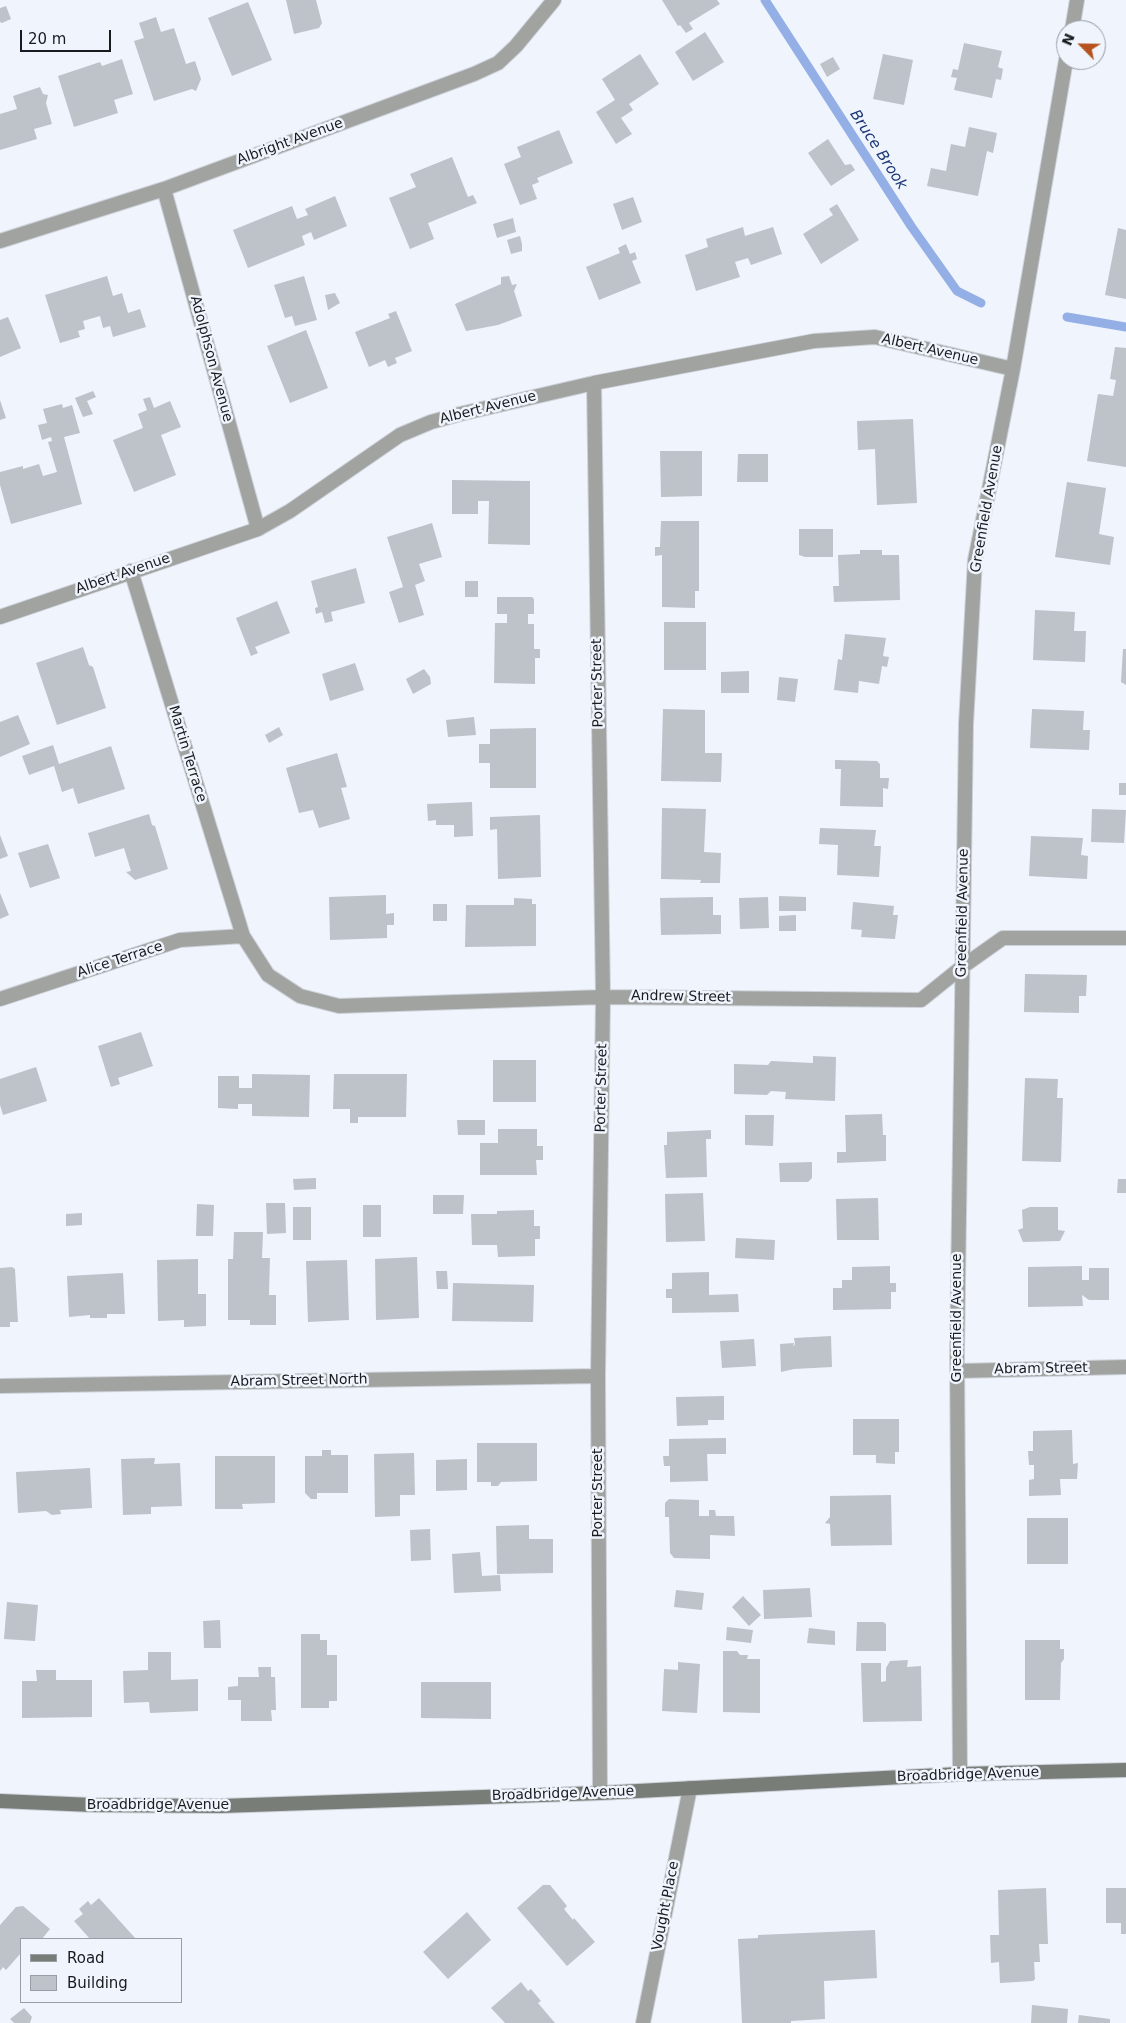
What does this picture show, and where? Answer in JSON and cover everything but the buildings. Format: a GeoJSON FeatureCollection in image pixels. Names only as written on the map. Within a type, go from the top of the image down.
{"type":"FeatureCollection","features":[{"type":"Feature","properties":{"kind":"main road","name":"Broadbridge Avenue"},"geometry":{"type":"LineString","coordinates":[[0,1801],[92,1805],[221,1806],[600,1793],[960,1774],[1126,1770]]}},
{"type":"Feature","properties":{"kind":"street","name":"Albright Avenue"},"geometry":{"type":"LineString","coordinates":[[0,241],[164,189],[474,74],[498,63],[516,46],[554,0]]}},
{"type":"Feature","properties":{"kind":"street"},"geometry":{"type":"LineString","coordinates":[[1074,20],[1077,0]]}},
{"type":"Feature","properties":{"kind":"street","name":"Greenfield Avenue"},"geometry":{"type":"LineString","coordinates":[[960,1774],[957,1371],[962,966],[966,724],[975,560],[1013,369],[1064,70]]}},
{"type":"Feature","properties":{"kind":"street","name":"Adolphson Avenue"},"geometry":{"type":"LineString","coordinates":[[164,189],[258,529]]}},
{"type":"Feature","properties":{"kind":"street","name":"Albert Avenue"},"geometry":{"type":"LineString","coordinates":[[0,617],[258,529],[290,511],[400,435],[431,422],[460,414],[594,383],[814,341],[875,337],[1013,369]]}},
{"type":"Feature","properties":{"kind":"street","name":"Porter Street"},"geometry":{"type":"LineString","coordinates":[[594,383],[603,996],[598,1376],[600,1793]]}},
{"type":"Feature","properties":{"kind":"street","name":"Martin Terrace"},"geometry":{"type":"LineString","coordinates":[[131,571],[243,936]]}},
{"type":"Feature","properties":{"kind":"street","name":"Andrew Street"},"geometry":{"type":"LineString","coordinates":[[243,936],[268,975],[300,996],[339,1006],[603,996],[921,1000],[962,966],[1003,938],[1126,938]]}},
{"type":"Feature","properties":{"kind":"street","name":"Alice Terrace"},"geometry":{"type":"LineString","coordinates":[[0,999],[180,940],[243,936]]}},
{"type":"Feature","properties":{"kind":"street","name":"Abram Street"},"geometry":{"type":"LineString","coordinates":[[957,1371],[1126,1367]]}},
{"type":"Feature","properties":{"kind":"street","name":"Abram Street North"},"geometry":{"type":"LineString","coordinates":[[0,1386],[598,1376]]}},
{"type":"Feature","properties":{"kind":"street","name":"Vought Place"},"geometry":{"type":"LineString","coordinates":[[643,2023],[690,1788]]}},
{"type":"Feature","properties":{"kind":"waterway","name":"Bruce Brook"},"geometry":{"type":"LineString","coordinates":[[765,0],[911,226],[957,291],[981,303]]}},
{"type":"Feature","properties":{"kind":"waterway","name":"Bruce Brook"},"geometry":{"type":"LineString","coordinates":[[1067,317],[1126,327]]}}]}
